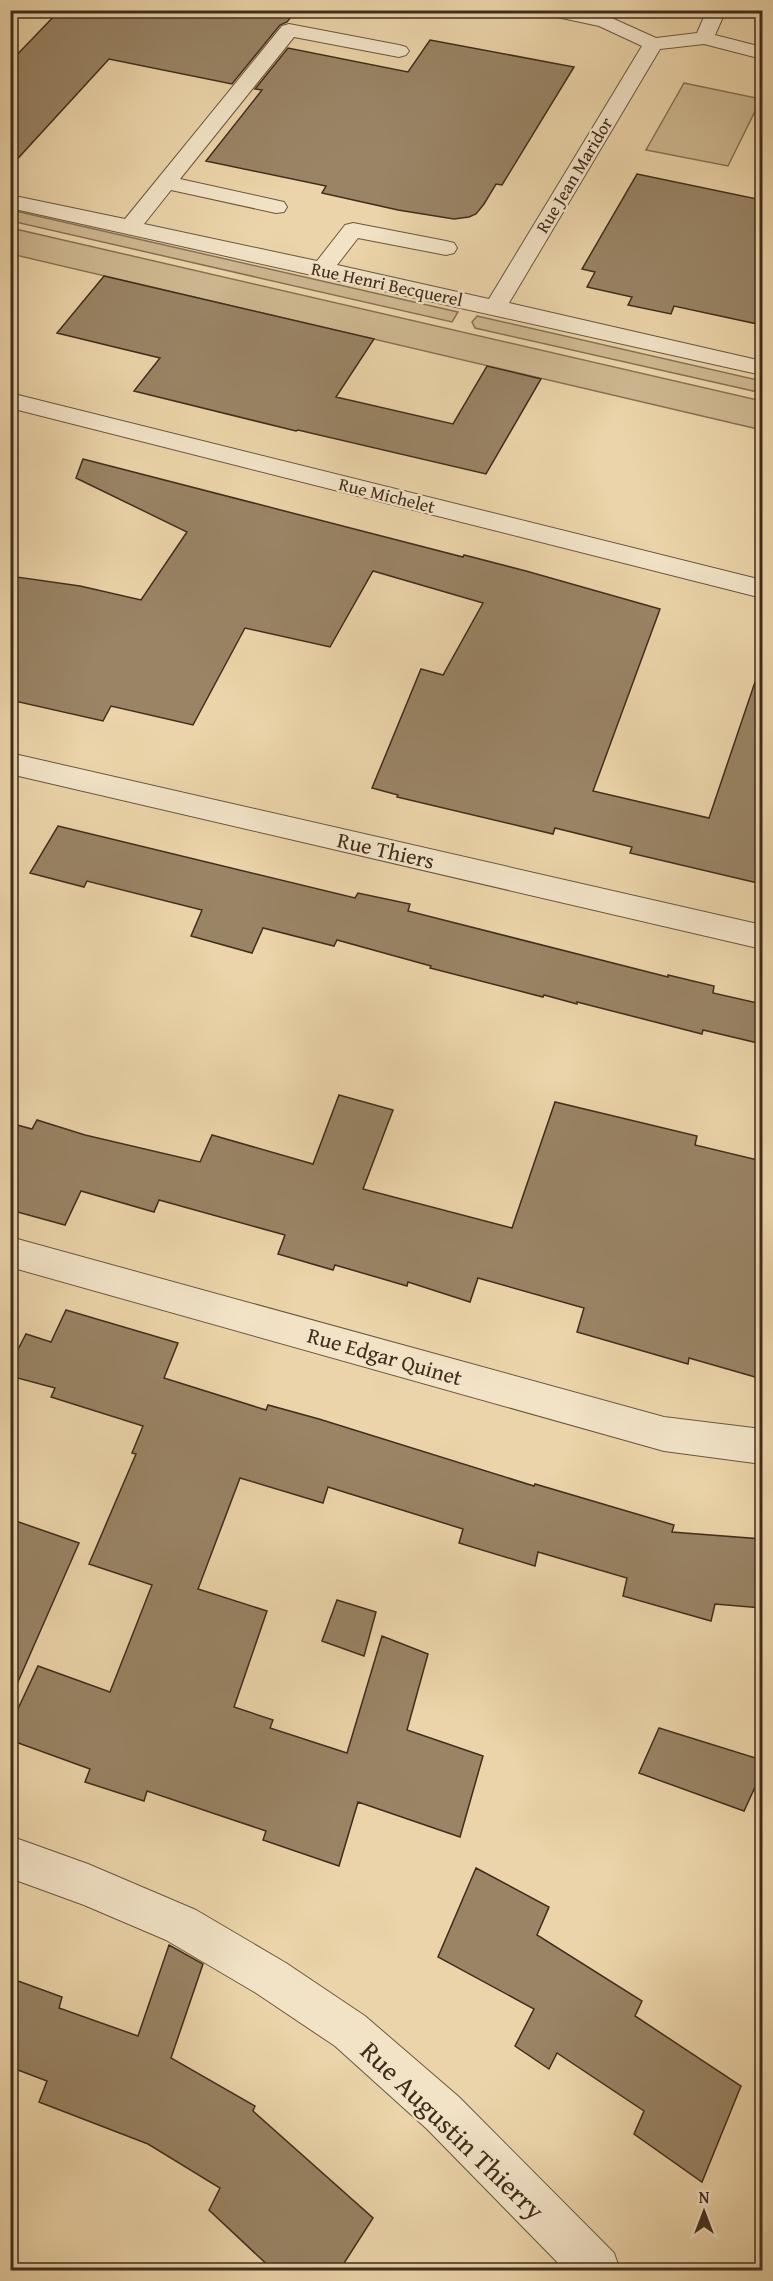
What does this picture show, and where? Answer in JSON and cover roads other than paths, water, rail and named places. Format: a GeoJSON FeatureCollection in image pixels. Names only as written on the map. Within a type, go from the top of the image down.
{"type":"FeatureCollection","features":[{"type":"Feature","properties":{"kind":"street"},"geometry":{"type":"LineString","coordinates":[[550,10],[605,21],[653,44],[704,38],[762,53]]}},
{"type":"Feature","properties":{"kind":"street"},"geometry":{"type":"LineString","coordinates":[[704,38],[717,10]]}},
{"type":"Feature","properties":{"kind":"street"},"geometry":{"type":"LineString","coordinates":[[130,227],[289,30],[399,51]]}},
{"type":"Feature","properties":{"kind":"street","name":"Rue Jean Maridor"},"geometry":{"type":"LineString","coordinates":[[496,306],[653,44]]}},
{"type":"Feature","properties":{"kind":"street"},"geometry":{"type":"LineString","coordinates":[[167,183],[276,207]]}},
{"type":"Feature","properties":{"kind":"street","name":"Rue Henri Becquerel"},"geometry":{"type":"LineString","coordinates":[[10,201],[496,306],[762,368]]}},
{"type":"Feature","properties":{"kind":"street"},"geometry":{"type":"LineString","coordinates":[[322,270],[353,230],[446,248]]}},
{"type":"Feature","properties":{"kind":"street","name":"Rue Michelet"},"geometry":{"type":"LineString","coordinates":[[10,400],[762,589]]}},
{"type":"Feature","properties":{"kind":"street","name":"Rue Thiers"},"geometry":{"type":"LineString","coordinates":[[10,763],[762,937]]}},
{"type":"Feature","properties":{"kind":"street","name":"Rue Edgar Quinet"},"geometry":{"type":"LineString","coordinates":[[10,1252],[664,1434],[762,1447]]}},
{"type":"Feature","properties":{"kind":"street","name":"Rue Augustin Thierry"},"geometry":{"type":"LineString","coordinates":[[10,1857],[88,1885],[181,1925],[271,1978],[350,2031],[443,2113],[597,2271]]}}]}
